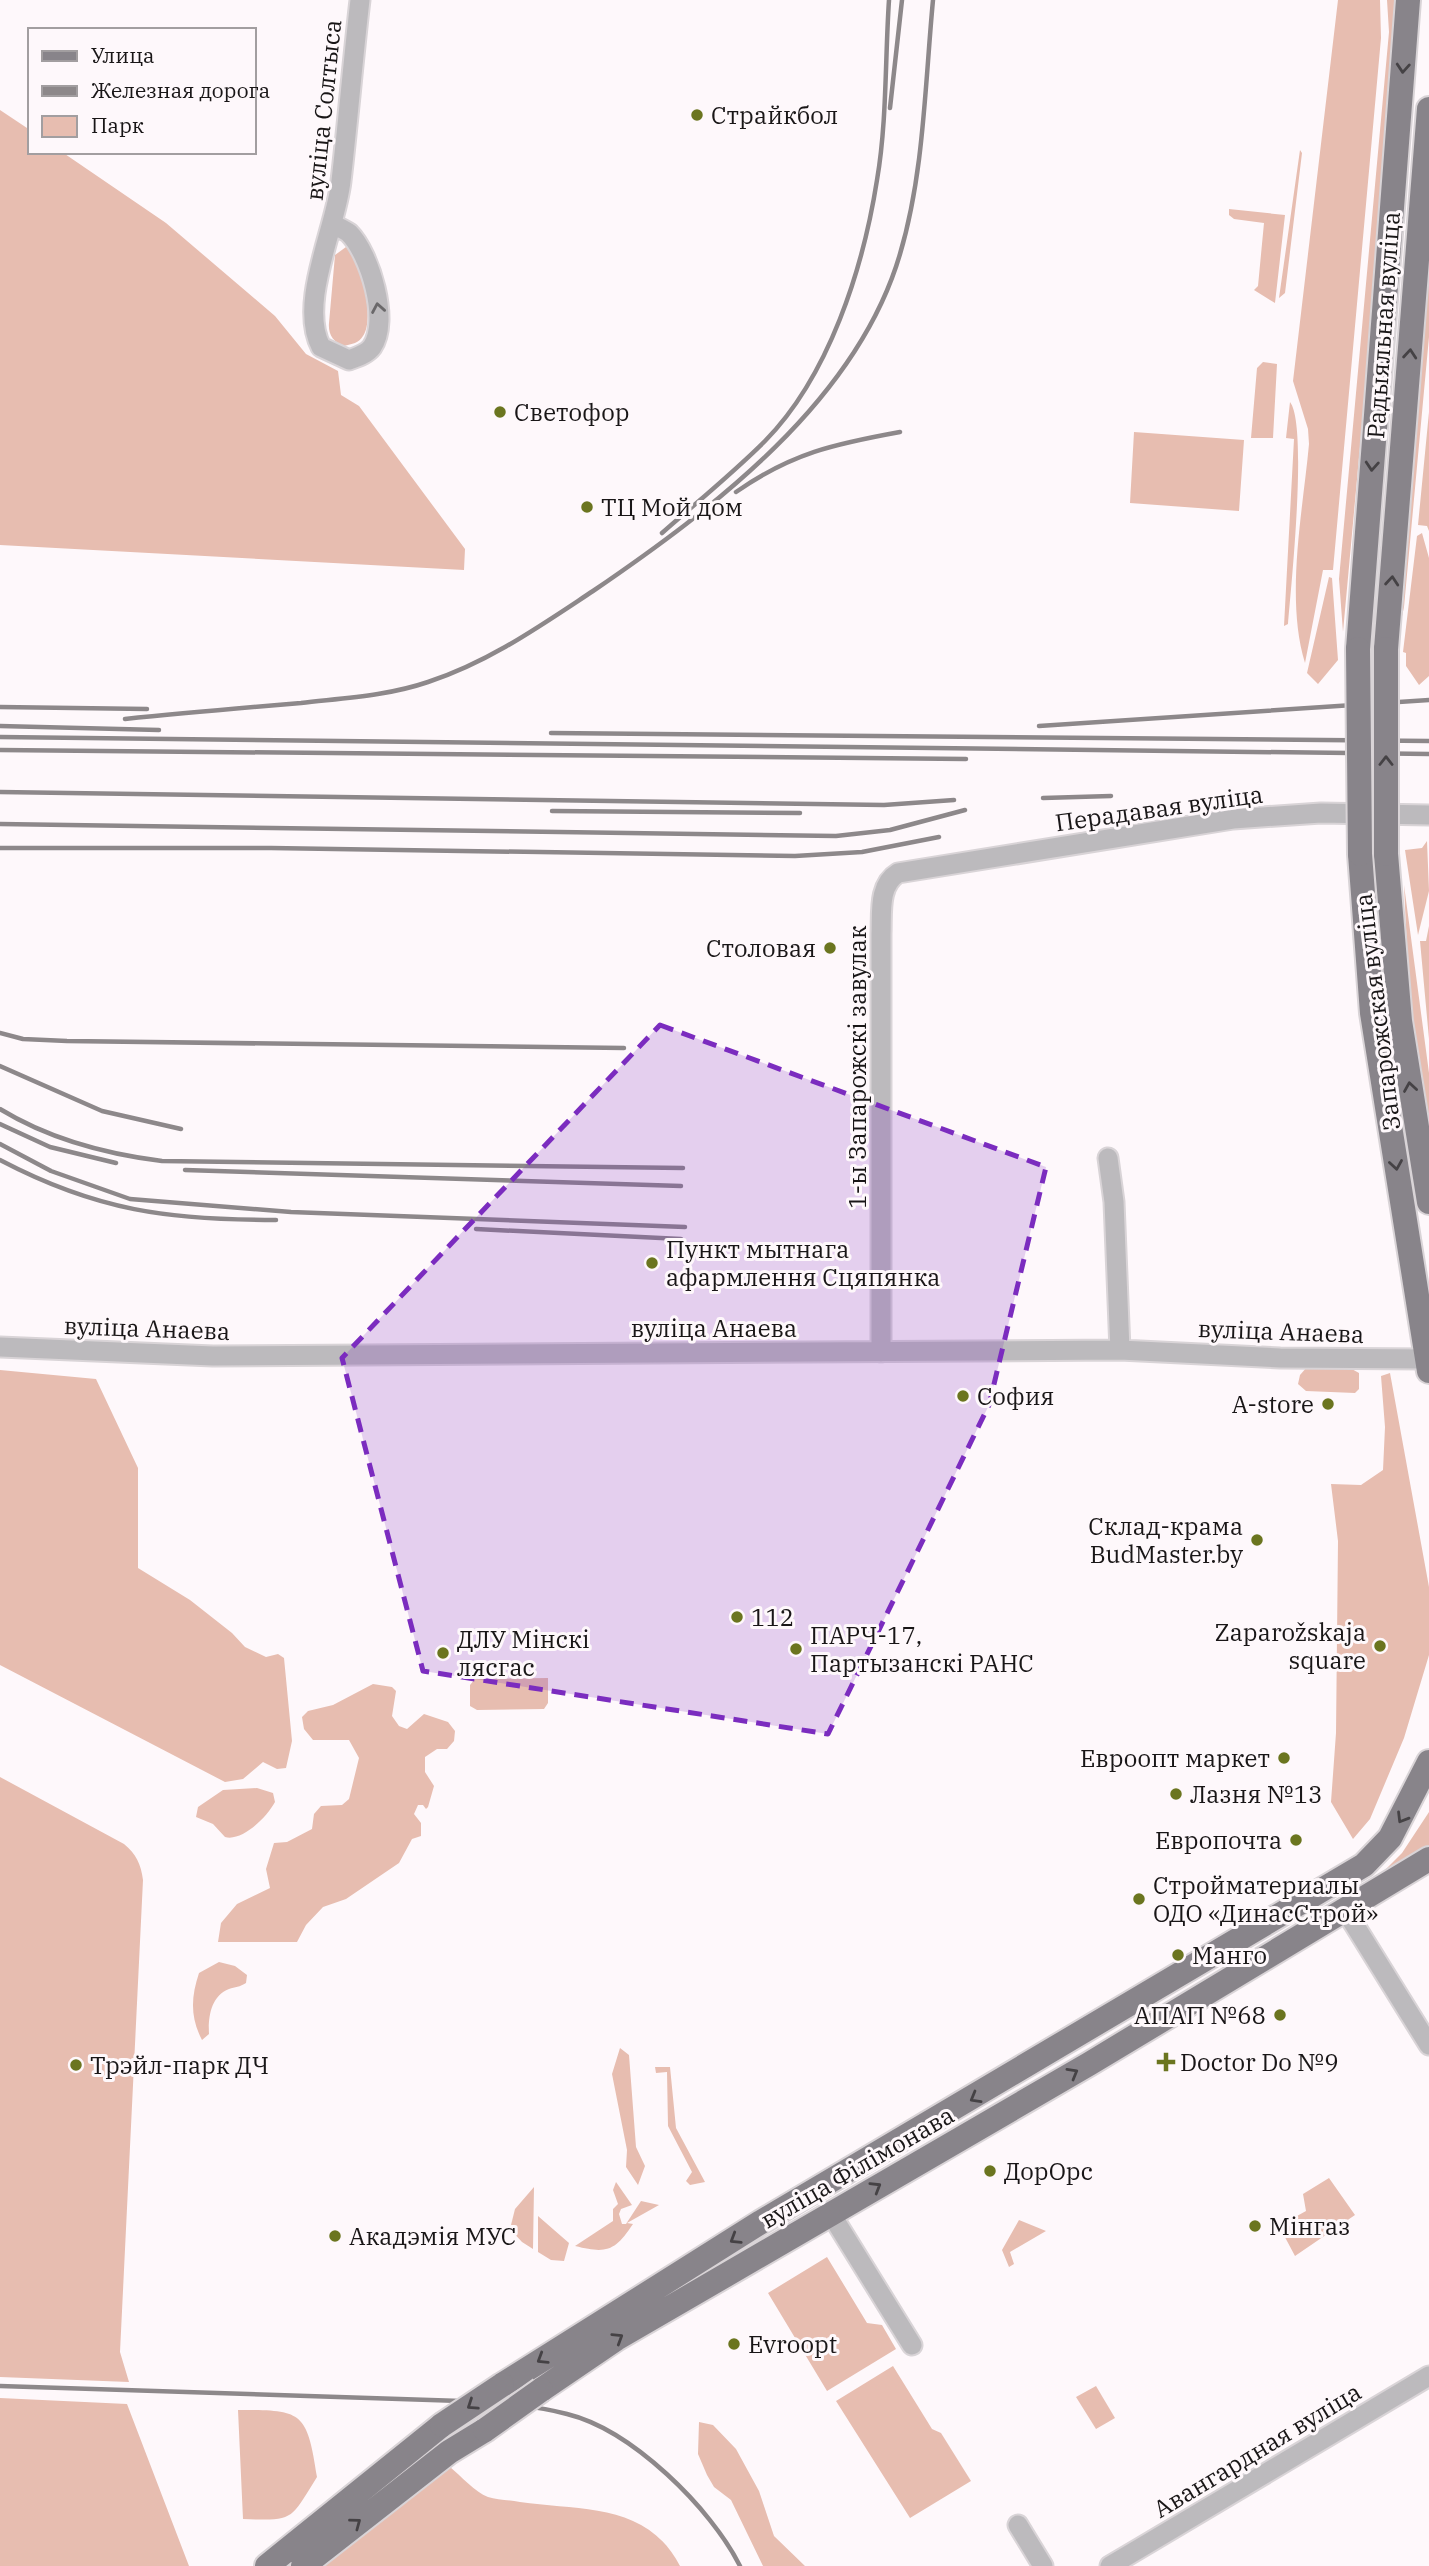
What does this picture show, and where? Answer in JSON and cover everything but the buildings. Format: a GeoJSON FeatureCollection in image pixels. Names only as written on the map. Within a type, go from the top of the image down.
{"type":"FeatureCollection","features":[{"type":"Feature","properties":{"kind":"main road","name":"Радыяльная вуліца"},"geometry":{"type":"LineString","coordinates":[[1357,649],[1408,0]]}},
{"type":"Feature","properties":{"kind":"main road","name":"Радыяльная вуліца"},"geometry":{"type":"LineString","coordinates":[[1386,649],[1429,109]]}},
{"type":"Feature","properties":{"kind":"main road","name":"Запарожская вуліца"},"geometry":{"type":"LineString","coordinates":[[1357,649],[1360,854],[1372,1013],[1428,1365]]}},
{"type":"Feature","properties":{"kind":"main road","name":"Запарожская вуліца"},"geometry":{"type":"LineString","coordinates":[[1386,649],[1386,854],[1400,1021],[1429,1202]]}},
{"type":"Feature","properties":{"kind":"main road","name":"вуліца Філімонава"},"geometry":{"type":"LineString","coordinates":[[267,2566],[442,2425],[502,2385],[761,2222],[1364,1865],[1390,1838],[1429,1762]]}},
{"type":"Feature","properties":{"kind":"main road","name":"вуліца Філімонава"},"geometry":{"type":"LineString","coordinates":[[303,2566],[449,2452],[616,2339],[1089,2064],[1429,1858]]}},
{"type":"Feature","properties":{"kind":"main road"},"geometry":{"type":"LineString","coordinates":[[761,2222],[774,2245]]}},
{"type":"Feature","properties":{"kind":"street","name":"вуліца Солтыса"},"geometry":{"type":"LineString","coordinates":[[334,225],[349,233],[368,268],[381,320],[379,334],[371,349],[349,360],[321,347],[314,333],[325,243],[334,225],[360,0]]}},
{"type":"Feature","properties":{"kind":"street","name":"Перадавая вуліца"},"geometry":{"type":"LineString","coordinates":[[898,873],[1233,819],[1321,813],[1429,815]]}},
{"type":"Feature","properties":{"kind":"street","name":"1-ы Запарожскі завулак"},"geometry":{"type":"LineString","coordinates":[[881,1352],[881,934],[884,890],[889,878],[898,873]]}},
{"type":"Feature","properties":{"kind":"street"},"geometry":{"type":"LineString","coordinates":[[1108,1158],[1114,1202],[1120,1350]]}},
{"type":"Feature","properties":{"kind":"street","name":"вуліца Анаева"},"geometry":{"type":"LineString","coordinates":[[0,1347],[213,1356],[1120,1350],[1428,1365]]}},
{"type":"Feature","properties":{"kind":"street"},"geometry":{"type":"LineString","coordinates":[[1344,1908],[1429,2045]]}},
{"type":"Feature","properties":{"kind":"street"},"geometry":{"type":"LineString","coordinates":[[831,2214],[912,2346]]}},
{"type":"Feature","properties":{"kind":"street","name":"Авангардная вуліца"},"geometry":{"type":"LineString","coordinates":[[1110,2566],[1429,2376]]}},
{"type":"Feature","properties":{"kind":"street"},"geometry":{"type":"LineString","coordinates":[[1018,2525],[1043,2566]]}},
{"type":"Feature","properties":{"kind":"highlighted area"},"geometry":{"type":"Polygon","coordinates":[[[660,1025],[1046,1167],[989,1405],[828,1734],[423,1671],[342,1358],[660,1025]]]}},
{"type":"Feature","properties":{"kind":"green space"},"geometry":{"type":"Polygon","coordinates":[[[1338,0],[1380,0],[1381,38],[1333,570],[1323,570],[1305,663],[1299,638],[1296,583],[1309,444],[1308,429],[1293,381],[1338,0]]]}},
{"type":"Feature","properties":{"kind":"green space"},"geometry":{"type":"Polygon","coordinates":[[[1387,0],[1401,0],[1343,632],[1339,579],[1389,32],[1387,0]]]}},
{"type":"Feature","properties":{"kind":"green space"},"geometry":{"type":"Polygon","coordinates":[[[0,110],[28,129],[28,154],[65,154],[166,223],[275,316],[306,354],[338,371],[341,395],[359,406],[465,549],[464,570],[0,545],[0,110]]]}},
{"type":"Feature","properties":{"kind":"green space"},"geometry":{"type":"Polygon","coordinates":[[[1300,150],[1302,153],[1285,293],[1279,298],[1300,150]]]}},
{"type":"Feature","properties":{"kind":"green space"},"geometry":{"type":"Polygon","coordinates":[[[1229,209],[1285,215],[1275,303],[1254,290],[1258,286],[1264,223],[1234,219],[1229,215],[1229,209]]]}},
{"type":"Feature","properties":{"kind":"green space"},"geometry":{"type":"Polygon","coordinates":[[[1429,246],[1429,337],[1404,607],[1395,649],[1429,246]]]}},
{"type":"Feature","properties":{"kind":"green space"},"geometry":{"type":"Polygon","coordinates":[[[346,247],[362,276],[368,317],[361,338],[344,346],[334,340],[329,327],[335,255],[346,247]]]}},
{"type":"Feature","properties":{"kind":"green space"},"geometry":{"type":"Polygon","coordinates":[[[1263,362],[1277,364],[1273,438],[1251,438],[1257,368],[1263,362]]]}},
{"type":"Feature","properties":{"kind":"green space"},"geometry":{"type":"Polygon","coordinates":[[[1290,402],[1298,441],[1298,473],[1288,624],[1284,626],[1294,439],[1286,438],[1290,402]]]}},
{"type":"Feature","properties":{"kind":"green space"},"geometry":{"type":"Polygon","coordinates":[[[1429,412],[1429,531],[1427,526],[1418,525],[1429,412]]]}},
{"type":"Feature","properties":{"kind":"green space"},"geometry":{"type":"Polygon","coordinates":[[[1134,432],[1244,440],[1239,511],[1130,503],[1134,432]]]}},
{"type":"Feature","properties":{"kind":"green space"},"geometry":{"type":"Polygon","coordinates":[[[1422,533],[1429,558],[1429,676],[1419,685],[1406,666],[1406,653],[1403,652],[1417,536],[1422,533]]]}},
{"type":"Feature","properties":{"kind":"green space"},"geometry":{"type":"Polygon","coordinates":[[[1329,577],[1332,578],[1338,660],[1318,684],[1307,673],[1329,577]]]}},
{"type":"Feature","properties":{"kind":"green space"},"geometry":{"type":"Polygon","coordinates":[[[1427,841],[1429,891],[1418,935],[1405,850],[1422,848],[1427,841]]]}},
{"type":"Feature","properties":{"kind":"green space"},"geometry":{"type":"Polygon","coordinates":[[[1404,885],[1429,1073],[1429,1142],[1410,1013],[1404,885]]]}},
{"type":"Feature","properties":{"kind":"green space"},"geometry":{"type":"Polygon","coordinates":[[[1429,926],[1429,1039],[1420,941],[1426,941],[1429,926]]]}},
{"type":"Feature","properties":{"kind":"green space"},"geometry":{"type":"Polygon","coordinates":[[[1307,1367],[1350,1368],[1359,1373],[1359,1389],[1355,1393],[1306,1391],[1298,1384],[1300,1375],[1307,1367]]]}},
{"type":"Feature","properties":{"kind":"green space"},"geometry":{"type":"Polygon","coordinates":[[[0,1370],[96,1379],[138,1468],[138,1568],[190,1600],[232,1633],[245,1647],[266,1657],[278,1654],[284,1658],[292,1741],[286,1768],[277,1769],[263,1762],[243,1779],[225,1782],[0,1665],[0,1370]]]}},
{"type":"Feature","properties":{"kind":"green space"},"geometry":{"type":"Polygon","coordinates":[[[1390,1373],[1429,1587],[1429,1655],[1404,1738],[1370,1819],[1353,1839],[1331,1802],[1336,1733],[1338,1541],[1331,1484],[1361,1485],[1383,1470],[1385,1427],[1381,1376],[1390,1373]]]}},
{"type":"Feature","properties":{"kind":"green space"},"geometry":{"type":"Polygon","coordinates":[[[548,1678],[548,1703],[544,1709],[477,1710],[470,1706],[470,1685],[475,1679],[548,1678]]]}},
{"type":"Feature","properties":{"kind":"green space"},"geometry":{"type":"Polygon","coordinates":[[[373,1684],[392,1687],[396,1691],[392,1716],[399,1726],[407,1729],[424,1714],[448,1722],[455,1731],[454,1741],[447,1749],[437,1749],[425,1757],[425,1772],[434,1786],[428,1807],[426,1809],[423,1805],[418,1805],[414,1814],[421,1823],[421,1836],[412,1839],[399,1863],[346,1899],[323,1907],[306,1925],[297,1942],[218,1942],[221,1923],[237,1904],[270,1888],[266,1869],[274,1843],[287,1842],[312,1829],[314,1814],[321,1806],[342,1805],[349,1799],[359,1758],[349,1740],[313,1740],[304,1729],[302,1717],[308,1711],[333,1705],[373,1684]]]}},
{"type":"Feature","properties":{"kind":"green space"},"geometry":{"type":"Polygon","coordinates":[[[0,1777],[124,1844],[135,1856],[142,1874],[120,2352],[129,2382],[0,2377],[0,1777]]]}},
{"type":"Feature","properties":{"kind":"green space"},"geometry":{"type":"Polygon","coordinates":[[[257,1788],[273,1793],[275,1802],[260,1821],[239,1836],[225,1837],[213,1824],[196,1817],[198,1807],[223,1790],[257,1788]]]}},
{"type":"Feature","properties":{"kind":"green space"},"geometry":{"type":"Polygon","coordinates":[[[1429,1812],[1429,1851],[1378,1877],[1402,1853],[1429,1812]]]}},
{"type":"Feature","properties":{"kind":"green space"},"geometry":{"type":"Polygon","coordinates":[[[219,1962],[235,1966],[247,1975],[246,1983],[223,1992],[214,2002],[209,2034],[202,2040],[194,2015],[194,1990],[199,1973],[219,1962]]]}},
{"type":"Feature","properties":{"kind":"green space"},"geometry":{"type":"Polygon","coordinates":[[[620,2048],[629,2055],[636,2147],[645,2166],[638,2185],[626,2167],[627,2150],[612,2074],[620,2048]]]}},
{"type":"Feature","properties":{"kind":"green space"},"geometry":{"type":"Polygon","coordinates":[[[655,2067],[670,2067],[676,2128],[705,2182],[690,2185],[686,2181],[692,2172],[668,2126],[667,2072],[656,2073],[655,2067]]]}},
{"type":"Feature","properties":{"kind":"green space"},"geometry":{"type":"Polygon","coordinates":[[[1329,2178],[1355,2215],[1295,2256],[1279,2226],[1306,2211],[1303,2194],[1329,2178]]]}},
{"type":"Feature","properties":{"kind":"green space"},"geometry":{"type":"Polygon","coordinates":[[[616,2182],[632,2205],[621,2209],[619,2214],[622,2224],[626,2224],[641,2201],[659,2205],[627,2223],[633,2224],[621,2240],[609,2248],[595,2250],[575,2246],[613,2221],[613,2209],[618,2204],[613,2190],[616,2182]]]}},
{"type":"Feature","properties":{"kind":"green space"},"geometry":{"type":"Polygon","coordinates":[[[534,2187],[533,2249],[510,2229],[515,2209],[534,2187]]]}},
{"type":"Feature","properties":{"kind":"green space"},"geometry":{"type":"Polygon","coordinates":[[[538,2216],[569,2243],[564,2261],[551,2260],[538,2252],[538,2216]]]}},
{"type":"Feature","properties":{"kind":"green space"},"geometry":{"type":"Polygon","coordinates":[[[1019,2220],[1046,2231],[1010,2252],[1014,2264],[1009,2267],[1002,2250],[1019,2220]]]}},
{"type":"Feature","properties":{"kind":"green space"},"geometry":{"type":"Polygon","coordinates":[[[827,2257],[867,2323],[882,2325],[896,2349],[827,2391],[768,2293],[827,2257]]]}},
{"type":"Feature","properties":{"kind":"green space"},"geometry":{"type":"Polygon","coordinates":[[[893,2366],[932,2429],[941,2433],[971,2481],[910,2518],[836,2401],[893,2366]]]}},
{"type":"Feature","properties":{"kind":"green space"},"geometry":{"type":"Polygon","coordinates":[[[1096,2386],[1115,2418],[1096,2429],[1076,2397],[1096,2386]]]}},
{"type":"Feature","properties":{"kind":"green space"},"geometry":{"type":"Polygon","coordinates":[[[0,2398],[127,2404],[189,2566],[0,2566],[0,2398]]]}},
{"type":"Feature","properties":{"kind":"green space"},"geometry":{"type":"Polygon","coordinates":[[[238,2410],[288,2414],[298,2419],[304,2427],[317,2477],[289,2515],[273,2519],[243,2519],[238,2410]]]}},
{"type":"Feature","properties":{"kind":"green space"},"geometry":{"type":"Polygon","coordinates":[[[699,2422],[713,2425],[736,2449],[759,2491],[774,2536],[805,2566],[763,2566],[731,2500],[714,2487],[707,2475],[698,2454],[699,2422]]]}},
{"type":"Feature","properties":{"kind":"green space"},"geometry":{"type":"Polygon","coordinates":[[[450,2467],[473,2488],[488,2497],[589,2509],[631,2520],[650,2530],[666,2545],[680,2566],[323,2566],[450,2467]]]}},
{"type":"Feature","properties":{"kind":"railway"},"geometry":{"type":"LineString","coordinates":[[662,533],[753,453],[788,415],[808,385],[840,320],[863,249],[877,180],[884,113],[889,0]]}},
{"type":"Feature","properties":{"kind":"railway"},"geometry":{"type":"LineString","coordinates":[[890,108],[902,0]]}},
{"type":"Feature","properties":{"kind":"railway"},"geometry":{"type":"LineString","coordinates":[[125,719],[365,696],[413,687],[450,674],[513,642],[593,591],[732,487],[816,404],[851,357],[879,307],[900,254],[914,192],[933,0]]}},
{"type":"Feature","properties":{"kind":"railway"},"geometry":{"type":"LineString","coordinates":[[736,492],[776,468],[814,452],[900,432]]}},
{"type":"Feature","properties":{"kind":"railway"},"geometry":{"type":"LineString","coordinates":[[1039,726],[1429,700]]}},
{"type":"Feature","properties":{"kind":"railway"},"geometry":{"type":"LineString","coordinates":[[0,707],[147,709]]}},
{"type":"Feature","properties":{"kind":"railway"},"geometry":{"type":"LineString","coordinates":[[0,726],[159,730]]}},
{"type":"Feature","properties":{"kind":"railway"},"geometry":{"type":"LineString","coordinates":[[551,733],[1429,741]]}},
{"type":"Feature","properties":{"kind":"railway"},"geometry":{"type":"LineString","coordinates":[[0,737],[1429,754]]}},
{"type":"Feature","properties":{"kind":"railway"},"geometry":{"type":"LineString","coordinates":[[0,750],[966,759]]}},
{"type":"Feature","properties":{"kind":"railway"},"geometry":{"type":"LineString","coordinates":[[0,792],[884,805],[954,800]]}},
{"type":"Feature","properties":{"kind":"railway"},"geometry":{"type":"LineString","coordinates":[[1043,798],[1111,796]]}},
{"type":"Feature","properties":{"kind":"railway"},"geometry":{"type":"LineString","coordinates":[[0,824],[836,836],[890,830],[965,810]]}},
{"type":"Feature","properties":{"kind":"railway"},"geometry":{"type":"LineString","coordinates":[[552,811],[800,813]]}},
{"type":"Feature","properties":{"kind":"railway"},"geometry":{"type":"LineString","coordinates":[[0,848],[271,848],[795,856],[862,852],[939,837]]}},
{"type":"Feature","properties":{"kind":"railway"},"geometry":{"type":"LineString","coordinates":[[0,1033],[23,1039],[67,1041],[624,1048]]}},
{"type":"Feature","properties":{"kind":"railway"},"geometry":{"type":"LineString","coordinates":[[0,1066],[102,1111],[181,1129]]}},
{"type":"Feature","properties":{"kind":"railway"},"geometry":{"type":"LineString","coordinates":[[0,1109],[38,1129],[78,1144],[162,1161],[683,1168]]}},
{"type":"Feature","properties":{"kind":"railway"},"geometry":{"type":"LineString","coordinates":[[0,1124],[50,1147],[116,1163]]}},
{"type":"Feature","properties":{"kind":"railway"},"geometry":{"type":"LineString","coordinates":[[0,1144],[51,1171],[130,1199],[291,1212],[685,1227]]}},
{"type":"Feature","properties":{"kind":"railway"},"geometry":{"type":"LineString","coordinates":[[0,1160],[69,1191],[134,1209],[201,1218],[276,1220]]}},
{"type":"Feature","properties":{"kind":"railway"},"geometry":{"type":"LineString","coordinates":[[185,1170],[681,1186]]}},
{"type":"Feature","properties":{"kind":"railway"},"geometry":{"type":"LineString","coordinates":[[476,1229],[681,1239]]}},
{"type":"Feature","properties":{"kind":"railway"},"geometry":{"type":"LineString","coordinates":[[0,2386],[461,2401],[528,2406],[567,2414],[617,2436],[667,2474],[710,2520],[740,2566]]}},
{"type":"Feature","properties":{"kind":"place","name":"Страйкбол"},"geometry":{"type":"Point","coordinates":[697,115]}},
{"type":"Feature","properties":{"kind":"place","name":"Светофор"},"geometry":{"type":"Point","coordinates":[500,412]}},
{"type":"Feature","properties":{"kind":"place","name":"ТЦ Мой дом"},"geometry":{"type":"Point","coordinates":[587,507]}},
{"type":"Feature","properties":{"kind":"place","name":"Столовая"},"geometry":{"type":"Point","coordinates":[830,948]}},
{"type":"Feature","properties":{"kind":"place","name":"Пункт мытнага афармлення Сцяпянка"},"geometry":{"type":"Point","coordinates":[652,1263]}},
{"type":"Feature","properties":{"kind":"place","name":"София"},"geometry":{"type":"Point","coordinates":[963,1396]}},
{"type":"Feature","properties":{"kind":"place","name":"А-store"},"geometry":{"type":"Point","coordinates":[1328,1404]}},
{"type":"Feature","properties":{"kind":"place","name":"Склад-крама BudMaster.by"},"geometry":{"type":"Point","coordinates":[1257,1540]}},
{"type":"Feature","properties":{"kind":"place","name":"112"},"geometry":{"type":"Point","coordinates":[737,1617]}},
{"type":"Feature","properties":{"kind":"place","name":"Zaparožskaja square"},"geometry":{"type":"Point","coordinates":[1380,1646]}},
{"type":"Feature","properties":{"kind":"place","name":"ПАРЧ-17, Партызанскі РАНС"},"geometry":{"type":"Point","coordinates":[796,1649]}},
{"type":"Feature","properties":{"kind":"place","name":"ДЛУ Мінскі лясгас"},"geometry":{"type":"Point","coordinates":[443,1653]}},
{"type":"Feature","properties":{"kind":"place","name":"Евроопт маркет"},"geometry":{"type":"Point","coordinates":[1284,1758]}},
{"type":"Feature","properties":{"kind":"place","name":"Лазня №13"},"geometry":{"type":"Point","coordinates":[1176,1794]}},
{"type":"Feature","properties":{"kind":"place","name":"Европочта"},"geometry":{"type":"Point","coordinates":[1296,1840]}},
{"type":"Feature","properties":{"kind":"place","name":"Стройматериалы ОДО «ДинасСтрой»"},"geometry":{"type":"Point","coordinates":[1139,1899]}},
{"type":"Feature","properties":{"kind":"place","name":"Манго"},"geometry":{"type":"Point","coordinates":[1178,1955]}},
{"type":"Feature","properties":{"kind":"place","name":"АПАП №68"},"geometry":{"type":"Point","coordinates":[1280,2015]}},
{"type":"Feature","properties":{"kind":"place","name":"Doctor Do №9"},"geometry":{"type":"Point","coordinates":[1166,2062]}},
{"type":"Feature","properties":{"kind":"place","name":"Трэйл-парк ДЧ"},"geometry":{"type":"Point","coordinates":[76,2065]}},
{"type":"Feature","properties":{"kind":"place","name":"ДорОрс"},"geometry":{"type":"Point","coordinates":[990,2171]}},
{"type":"Feature","properties":{"kind":"place","name":"Мінгаз"},"geometry":{"type":"Point","coordinates":[1255,2226]}},
{"type":"Feature","properties":{"kind":"place","name":"Акадэмія МУС"},"geometry":{"type":"Point","coordinates":[335,2236]}},
{"type":"Feature","properties":{"kind":"place","name":"Evroopt"},"geometry":{"type":"Point","coordinates":[734,2344]}}]}
